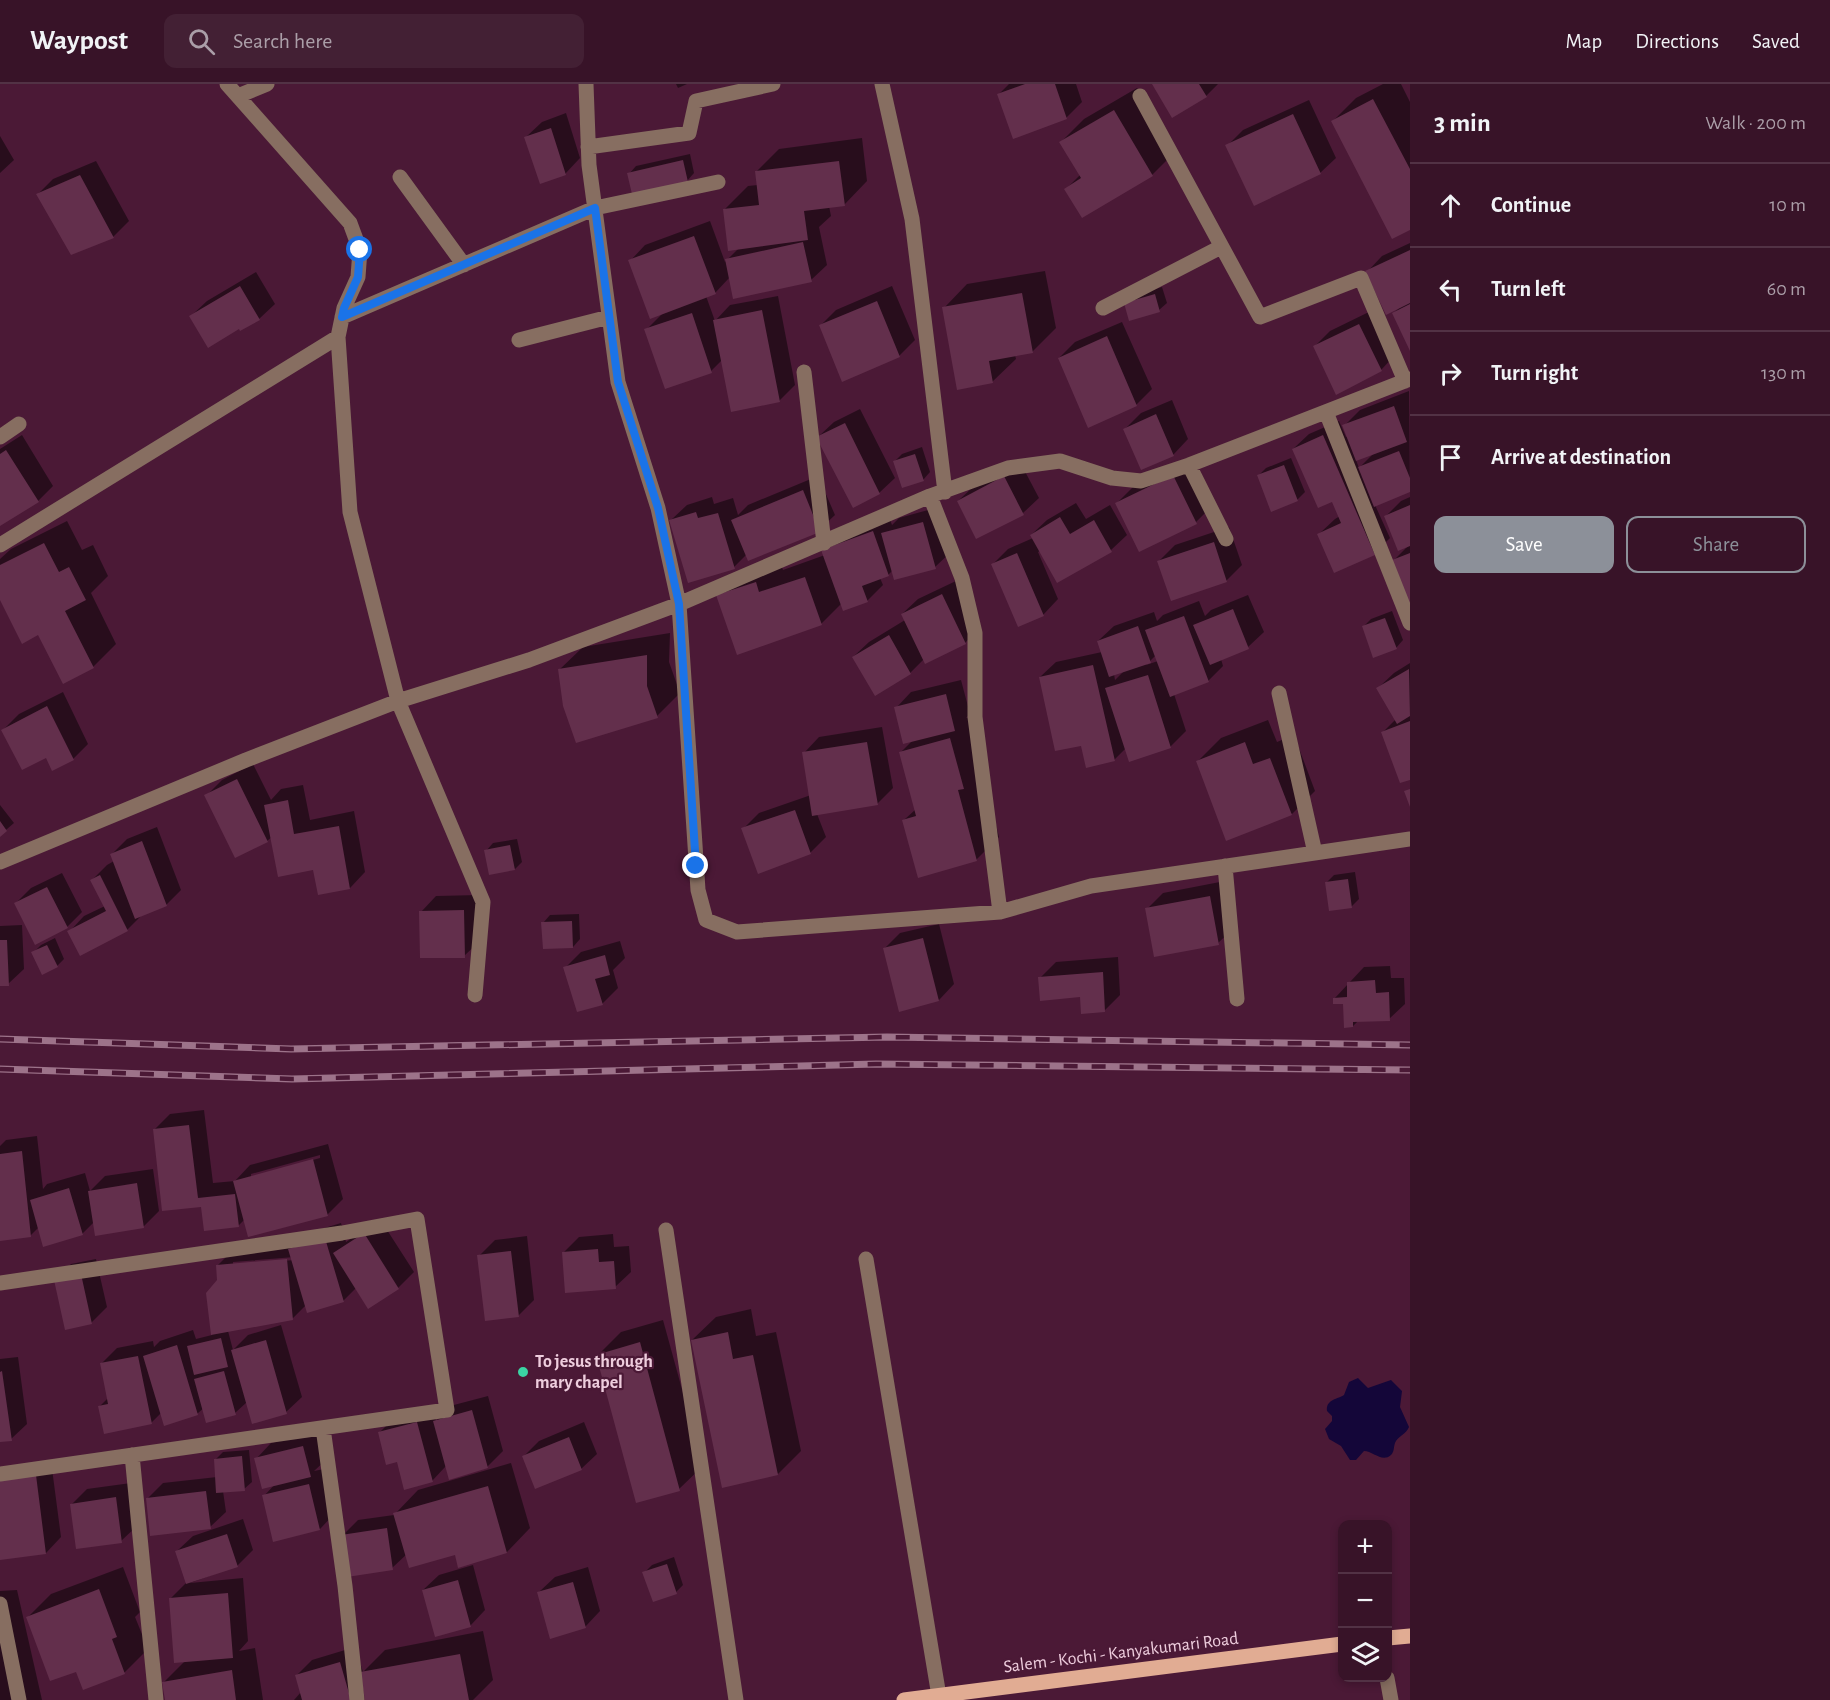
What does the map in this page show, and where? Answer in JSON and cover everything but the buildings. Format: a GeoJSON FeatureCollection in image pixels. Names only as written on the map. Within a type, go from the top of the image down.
{"type":"FeatureCollection","features":[{"type":"Feature","properties":{"kind":"main road"},"geometry":{"type":"LineString","coordinates":[[1392,1638],[1410,1636]]}},
{"type":"Feature","properties":{"kind":"main road","name":"Salem - Kochi - Kanyakumari Road"},"geometry":{"type":"LineString","coordinates":[[904,1700],[939,1696],[973,1696],[1338,1645]]}},
{"type":"Feature","properties":{"kind":"street"},"geometry":{"type":"LineString","coordinates":[[227,84],[350,222],[360,250],[358,277],[344,308],[338,337],[350,512],[398,701],[483,902],[475,995]]}},
{"type":"Feature","properties":{"kind":"street"},"geometry":{"type":"LineString","coordinates":[[238,96],[267,84]]}},
{"type":"Feature","properties":{"kind":"street"},"geometry":{"type":"LineString","coordinates":[[586,84],[588,147],[618,382],[658,508],[679,604],[698,890],[706,921],[737,932],[1000,912],[1091,886],[1410,839]]}},
{"type":"Feature","properties":{"kind":"street"},"geometry":{"type":"LineString","coordinates":[[588,147],[689,133],[696,101],[773,84]]}},
{"type":"Feature","properties":{"kind":"street"},"geometry":{"type":"LineString","coordinates":[[882,84],[912,219],[937,494],[962,578],[975,633],[975,717],[1000,912]]}},
{"type":"Feature","properties":{"kind":"street"},"geometry":{"type":"LineString","coordinates":[[0,862],[246,760],[398,701],[529,660],[679,604],[937,494],[1008,468],[1060,460],[1112,478],[1141,481],[1189,465],[1407,380],[1361,278],[1260,317],[1140,96]]}},
{"type":"Feature","properties":{"kind":"street"},"geometry":{"type":"LineString","coordinates":[[400,177],[464,265]]}},
{"type":"Feature","properties":{"kind":"street"},"geometry":{"type":"LineString","coordinates":[[342,317],[595,208],[718,182]]}},
{"type":"Feature","properties":{"kind":"street"},"geometry":{"type":"LineString","coordinates":[[1103,308],[1221,247]]}},
{"type":"Feature","properties":{"kind":"street"},"geometry":{"type":"LineString","coordinates":[[519,340],[609,318]]}},
{"type":"Feature","properties":{"kind":"street"},"geometry":{"type":"LineString","coordinates":[[0,545],[338,337]]}},
{"type":"Feature","properties":{"kind":"street"},"geometry":{"type":"LineString","coordinates":[[804,372],[824,543]]}},
{"type":"Feature","properties":{"kind":"street"},"geometry":{"type":"LineString","coordinates":[[1326,412],[1410,623]]}},
{"type":"Feature","properties":{"kind":"street"},"geometry":{"type":"LineString","coordinates":[[0,437],[19,424]]}},
{"type":"Feature","properties":{"kind":"street"},"geometry":{"type":"LineString","coordinates":[[1189,465],[1226,539]]}},
{"type":"Feature","properties":{"kind":"street"},"geometry":{"type":"LineString","coordinates":[[1279,693],[1315,853]]}},
{"type":"Feature","properties":{"kind":"street"},"geometry":{"type":"LineString","coordinates":[[1224,866],[1237,999]]}},
{"type":"Feature","properties":{"kind":"street"},"geometry":{"type":"LineString","coordinates":[[0,1283],[342,1233],[417,1219],[447,1410],[0,1474]]}},
{"type":"Feature","properties":{"kind":"street"},"geometry":{"type":"LineString","coordinates":[[666,1230],[736,1700]]}},
{"type":"Feature","properties":{"kind":"street"},"geometry":{"type":"LineString","coordinates":[[866,1259],[939,1696]]}},
{"type":"Feature","properties":{"kind":"street"},"geometry":{"type":"LineString","coordinates":[[323,1428],[345,1586],[357,1700]]}},
{"type":"Feature","properties":{"kind":"street"},"geometry":{"type":"LineString","coordinates":[[132,1455],[156,1700]]}},
{"type":"Feature","properties":{"kind":"street"},"geometry":{"type":"LineString","coordinates":[[0,1604],[19,1700]]}},
{"type":"Feature","properties":{"kind":"street"},"geometry":{"type":"LineString","coordinates":[[1389,1682],[1391,1700]]}},
{"type":"Feature","properties":{"kind":"shaded area"},"geometry":{"type":"Polygon","coordinates":[[[1358,1378],[1368,1388],[1391,1380],[1402,1391],[1400,1407],[1409,1427],[1396,1441],[1388,1457],[1384,1458],[1364,1451],[1356,1460],[1350,1460],[1341,1446],[1329,1439],[1325,1429],[1332,1421],[1332,1416],[1327,1411],[1328,1405],[1344,1395],[1349,1382],[1358,1378]]]}},
{"type":"Feature","properties":{"kind":"railway"},"geometry":{"type":"LineString","coordinates":[[0,1039],[291,1049],[887,1037],[1410,1045]]}},
{"type":"Feature","properties":{"kind":"railway"},"geometry":{"type":"LineString","coordinates":[[0,1069],[292,1079],[876,1064],[1410,1070]]}},
{"type":"Feature","properties":{"kind":"place","name":"To jesus through mary chapel"},"geometry":{"type":"Point","coordinates":[523,1372]}},
{"type":"Feature","properties":{"kind":"route"},"geometry":{"type":"LineString","coordinates":[[360,250],[358,277],[342,317],[595,208],[618,382],[658,508],[679,604],[696,866]]}}]}
